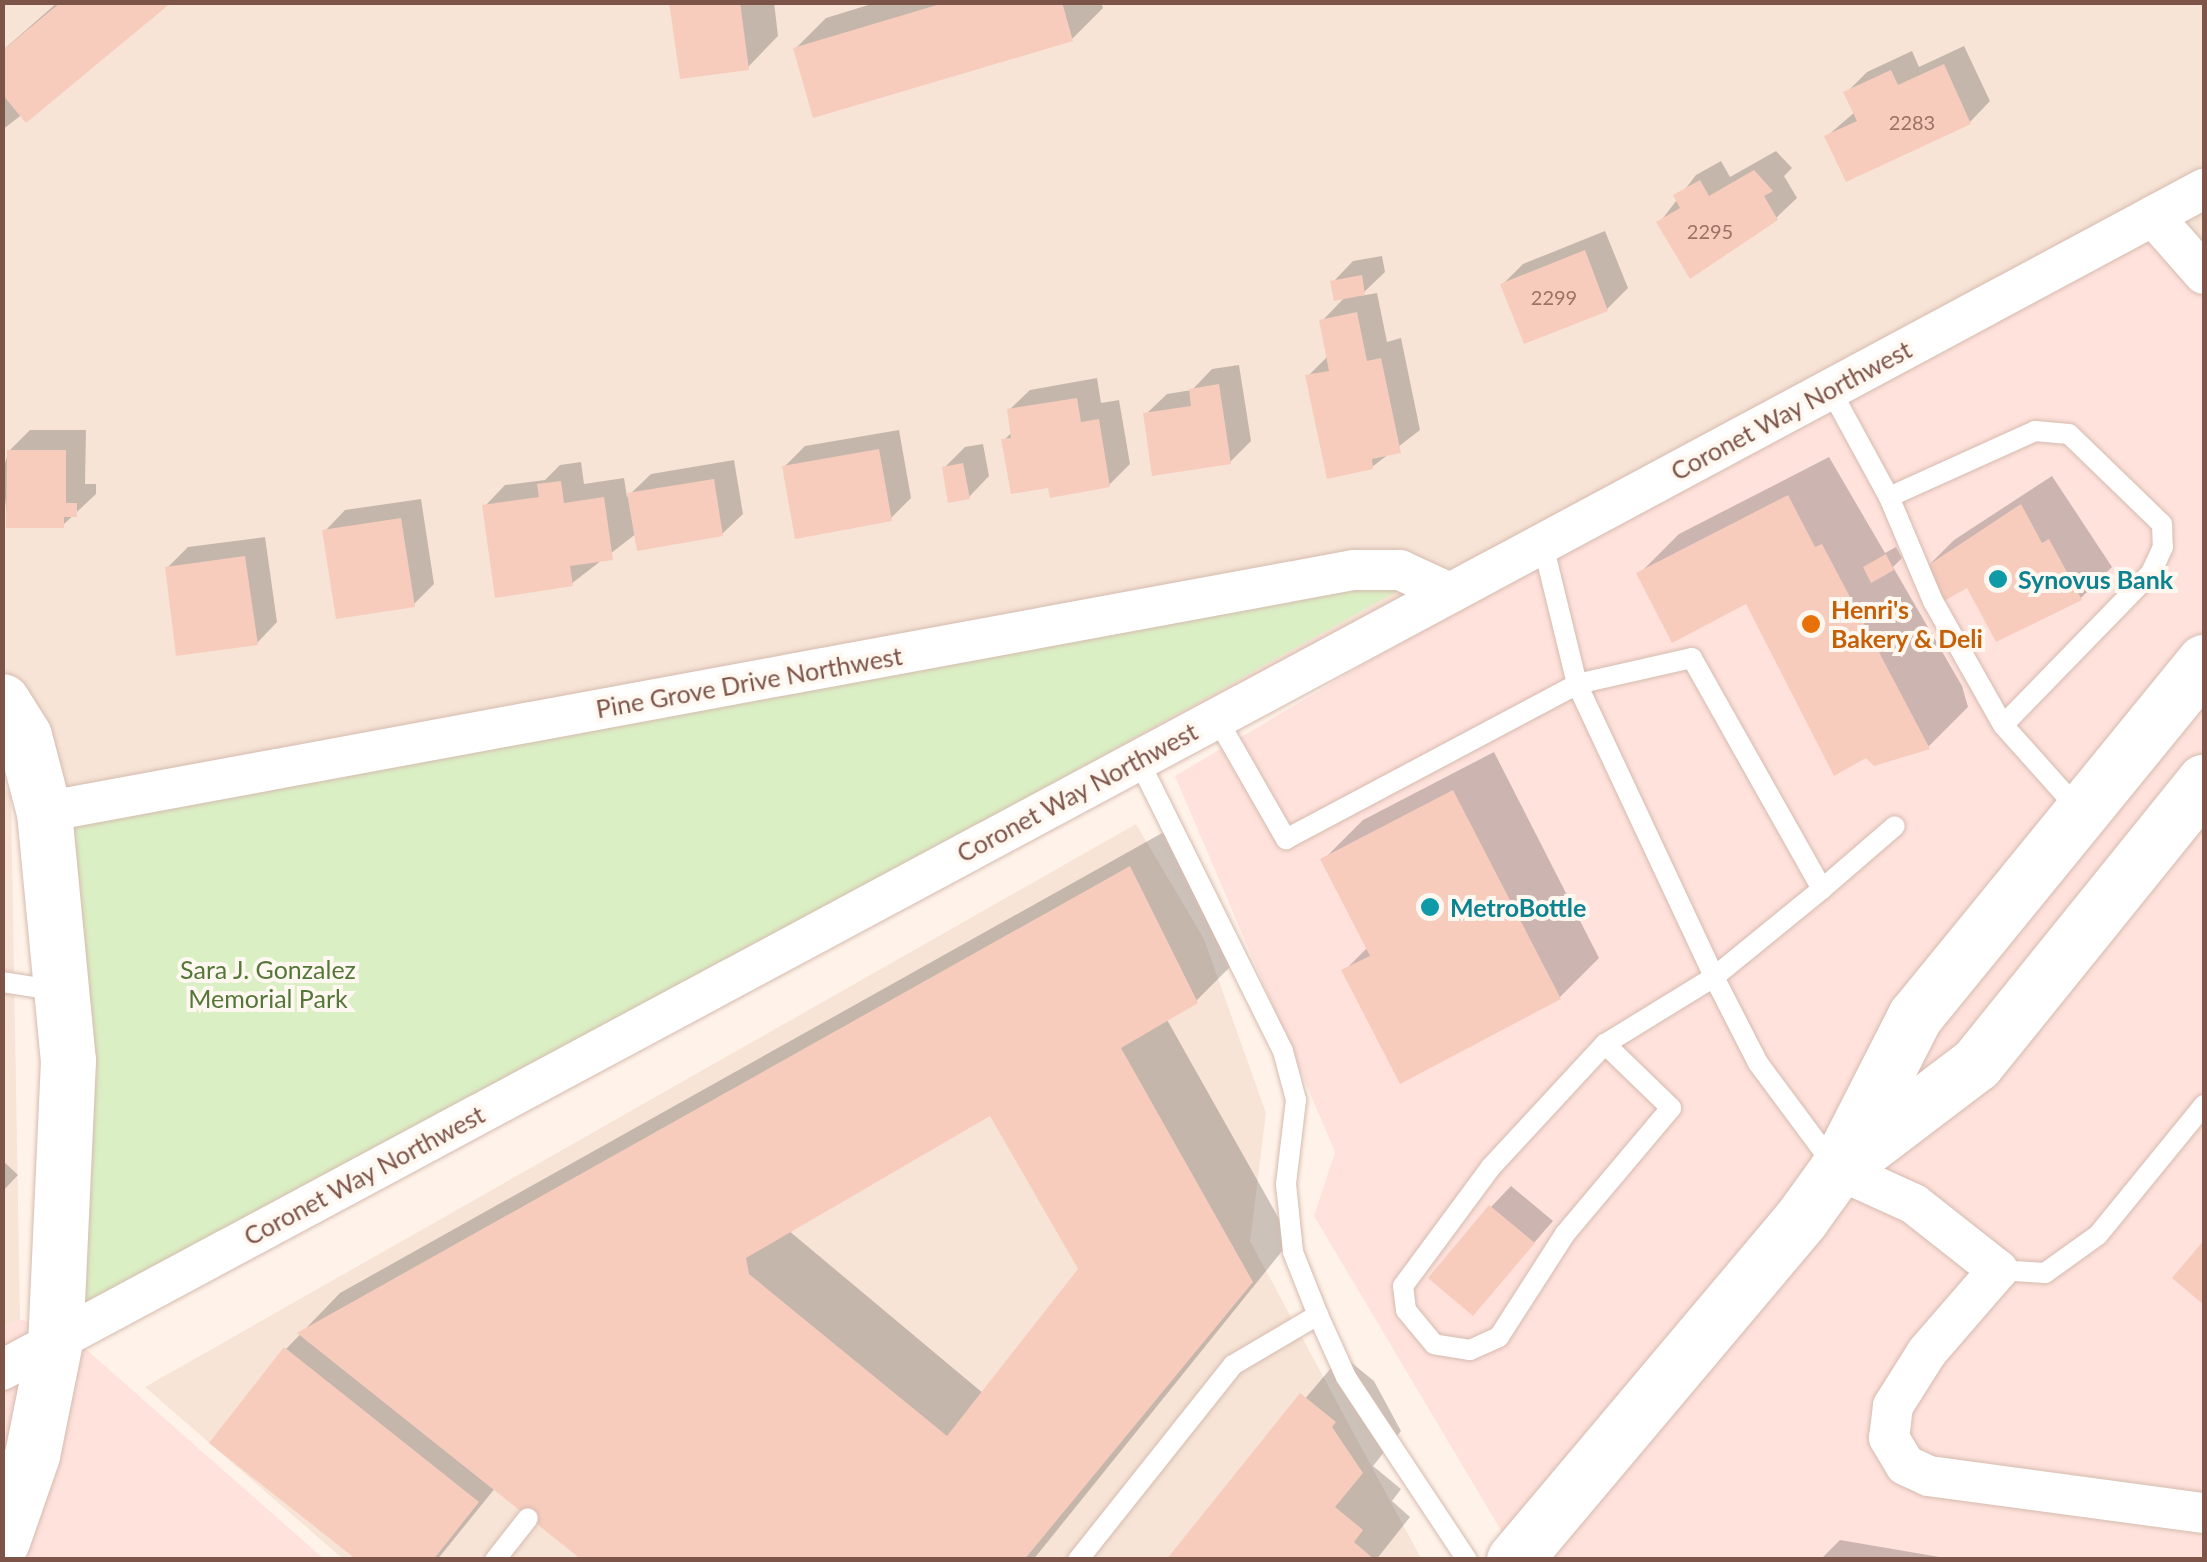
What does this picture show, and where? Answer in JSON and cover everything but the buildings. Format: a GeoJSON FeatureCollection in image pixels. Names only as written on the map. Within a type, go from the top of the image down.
{"type":"FeatureCollection","features":[{"type":"Feature","properties":{"kind":"main road"},"geometry":{"type":"LineString","coordinates":[[1514,1560],[1550,1523],[1838,1169],[1914,1016],[2204,662]]}},
{"type":"Feature","properties":{"kind":"main road"},"geometry":{"type":"LineString","coordinates":[[2,701],[24,736],[44,812],[68,1060],[55,1342],[32,1455],[2,1542]]}},
{"type":"Feature","properties":{"kind":"main road"},"geometry":{"type":"LineString","coordinates":[[1838,1169],[1976,1064],[2204,781]]}},
{"type":"Feature","properties":{"kind":"street","name":"Coronet Way Northwest"},"geometry":{"type":"LineString","coordinates":[[2,1370],[2204,189]]}},
{"type":"Feature","properties":{"kind":"street"},"geometry":{"type":"LineString","coordinates":[[2153,216],[2204,274]]}},
{"type":"Feature","properties":{"kind":"street","name":"Pine Grove Drive Northwest"},"geometry":{"type":"LineString","coordinates":[[44,812],[1354,570],[1400,570],[1450,593]]}},
{"type":"Feature","properties":{"kind":"street"},"geometry":{"type":"LineString","coordinates":[[1838,1169],[1914,1204],[1998,1270],[1927,1352],[1893,1406],[1889,1438],[1905,1465],[1929,1476],[2204,1512]]}},
{"type":"Feature","properties":{"kind":"lane"},"geometry":{"type":"LineString","coordinates":[[1830,388],[1890,497],[1933,601],[2003,726],[2082,812]]}},
{"type":"Feature","properties":{"kind":"lane"},"geometry":{"type":"LineString","coordinates":[[1890,497],[2035,430],[2069,434],[2162,524],[2163,547],[2151,573],[2003,726]]}},
{"type":"Feature","properties":{"kind":"lane"},"geometry":{"type":"LineString","coordinates":[[1543,544],[1577,684],[1714,977],[1758,1063],[1838,1169]]}},
{"type":"Feature","properties":{"kind":"lane"},"geometry":{"type":"LineString","coordinates":[[1216,717],[1286,839],[1577,684],[1692,658],[1822,889]]}},
{"type":"Feature","properties":{"kind":"lane"},"geometry":{"type":"LineString","coordinates":[[1138,758],[1283,1051],[1296,1100],[1286,1184],[1293,1252],[1318,1316],[1346,1377],[1468,1560]]}},
{"type":"Feature","properties":{"kind":"lane"},"geometry":{"type":"LineString","coordinates":[[1605,1044],[1671,1108],[1565,1234],[1499,1337],[1470,1350],[1434,1344],[1406,1310],[1403,1286],[1491,1167],[1605,1044],[1714,977],[1895,826]]}},
{"type":"Feature","properties":{"kind":"lane"},"geometry":{"type":"LineString","coordinates":[[2,982],[64,991]]}},
{"type":"Feature","properties":{"kind":"lane"},"geometry":{"type":"LineString","coordinates":[[1998,1270],[2045,1272],[2098,1235],[2204,1105]]}},
{"type":"Feature","properties":{"kind":"lane"},"geometry":{"type":"LineString","coordinates":[[1078,1560],[1233,1364],[1318,1316]]}},
{"type":"Feature","properties":{"kind":"lane"},"geometry":{"type":"LineString","coordinates":[[495,1560],[528,1518]]}},
{"type":"Feature","properties":{"kind":"shaded area"},"geometry":{"type":"Polygon","coordinates":[[[2,3],[2204,3],[2204,273],[2135,222],[80,1344],[3,685],[2,3]]]}},
{"type":"Feature","properties":{"kind":"shaded area"},"geometry":{"type":"Polygon","coordinates":[[[2136,221],[2204,273],[2204,1559],[1518,1559],[1314,1216],[1335,1152],[1175,776],[1830,389],[2136,221]]]}},
{"type":"Feature","properties":{"kind":"shaded area"},"geometry":{"type":"Polygon","coordinates":[[[2,784],[11,796],[20,1319],[3,1328],[2,784]]]}},
{"type":"Feature","properties":{"kind":"shaded area"},"geometry":{"type":"Polygon","coordinates":[[[1136,824],[1204,939],[1266,1113],[1250,1241],[1422,1560],[343,1559],[145,1387],[1136,824]]]}},
{"type":"Feature","properties":{"kind":"shaded area"},"geometry":{"type":"Polygon","coordinates":[[[20,1319],[80,1344],[324,1559],[3,1560],[3,1328],[20,1319]]]}},
{"type":"Feature","properties":{"kind":"green space","name":"Sara J. Gonzalez Memorial Park"},"geometry":{"type":"Polygon","coordinates":[[[1422,577],[55,1341],[44,812],[1422,577]]]}},
{"type":"Feature","properties":{"kind":"place","name":"Synovus Bank"},"geometry":{"type":"Point","coordinates":[1998,579]}},
{"type":"Feature","properties":{"kind":"place","name":"Henri's Bakery & Deli"},"geometry":{"type":"Point","coordinates":[1811,624]}},
{"type":"Feature","properties":{"kind":"place","name":"MetroBottle"},"geometry":{"type":"Point","coordinates":[1430,907]}}]}
